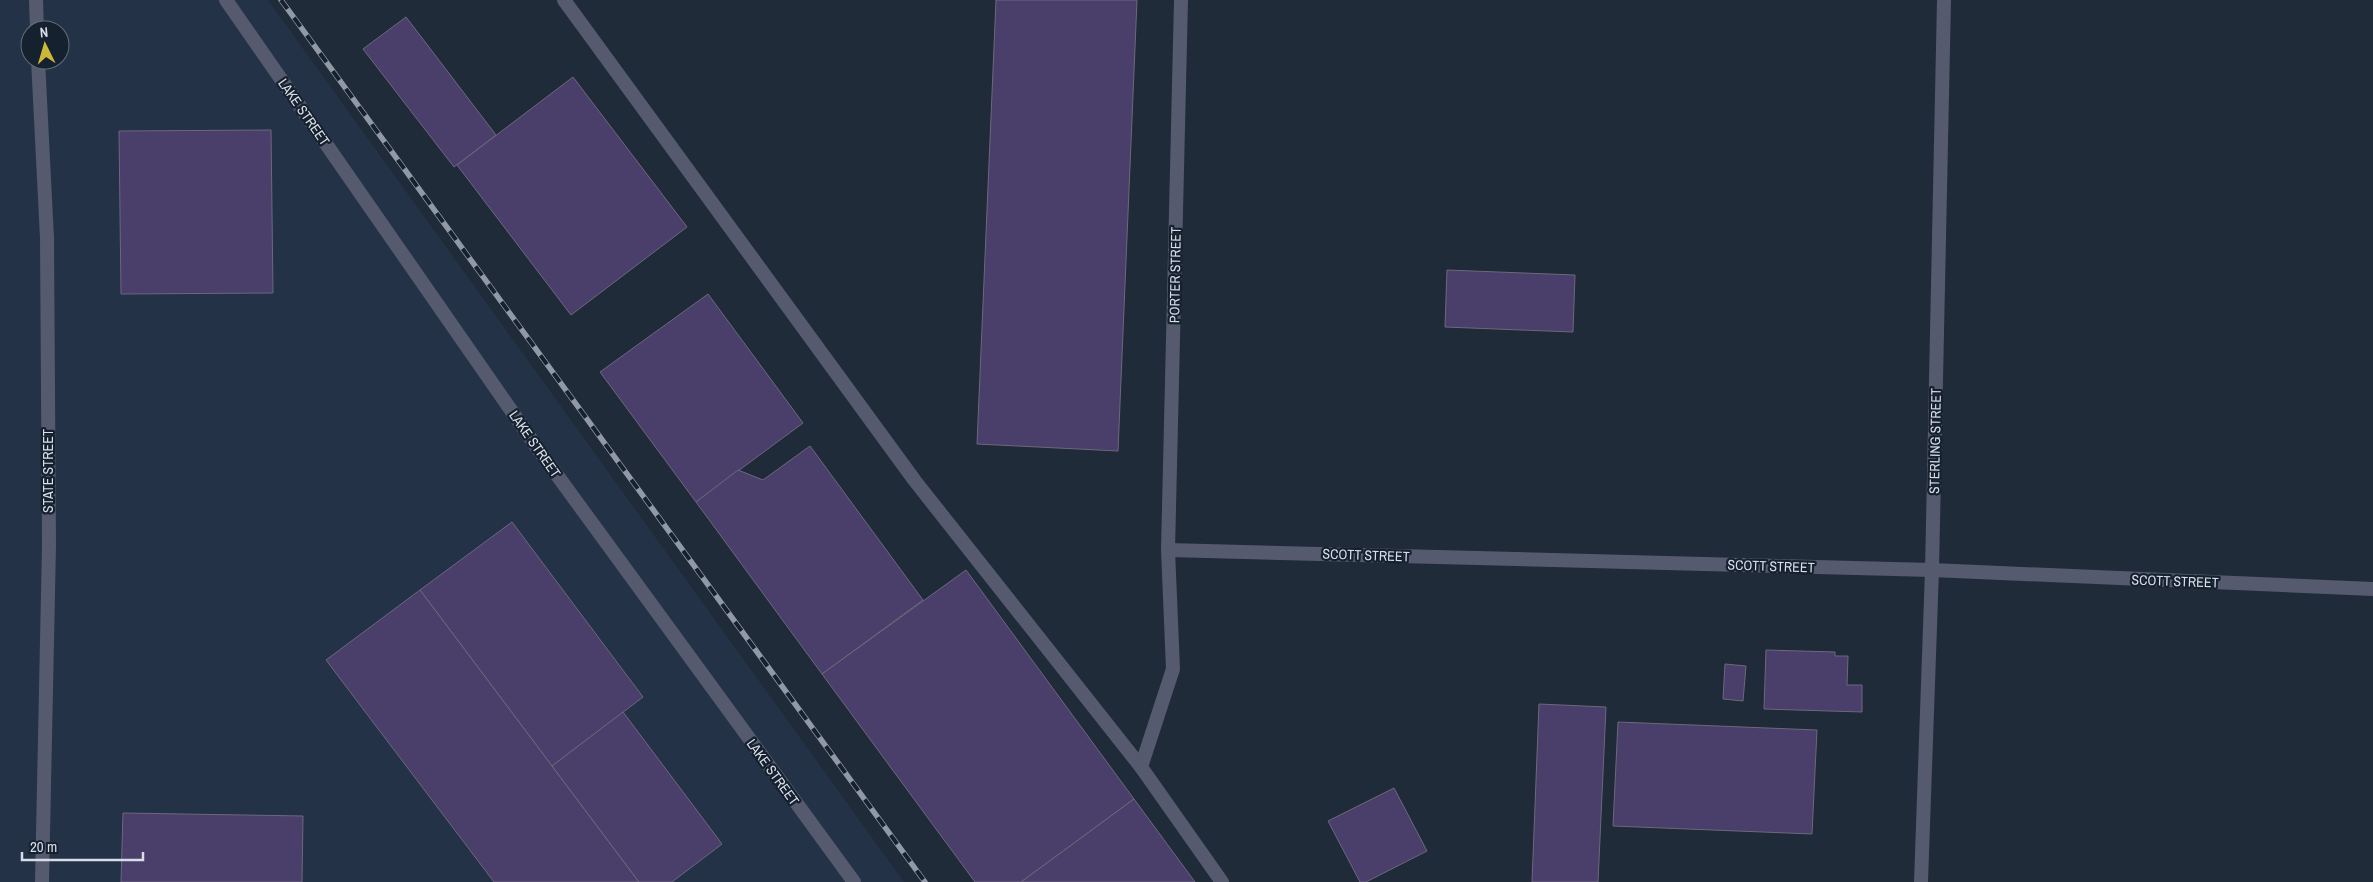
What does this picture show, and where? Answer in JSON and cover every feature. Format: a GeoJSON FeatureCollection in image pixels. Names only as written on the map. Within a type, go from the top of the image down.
{"type":"FeatureCollection","features":[{"type":"Feature","properties":{"kind":"street"},"geometry":{"type":"LineString","coordinates":[[36,0],[37,20]]}},
{"type":"Feature","properties":{"kind":"street","name":"LAKE STREET"},"geometry":{"type":"LineString","coordinates":[[226,0],[538,449],[854,882]]}},
{"type":"Feature","properties":{"kind":"street"},"geometry":{"type":"LineString","coordinates":[[564,0],[915,480],[1141,767],[1222,882]]}},
{"type":"Feature","properties":{"kind":"street","name":"PORTER STREET"},"geometry":{"type":"LineString","coordinates":[[1141,767],[1173,669],[1168,550],[1181,0]]}},
{"type":"Feature","properties":{"kind":"street","name":"STERLING STREET"},"geometry":{"type":"LineString","coordinates":[[1921,882],[1932,570],[1944,0]]}},
{"type":"Feature","properties":{"kind":"street","name":"STATE STREET"},"geometry":{"type":"LineString","coordinates":[[39,70],[47,238],[49,535],[42,882]]}},
{"type":"Feature","properties":{"kind":"street","name":"SCOTT STREET"},"geometry":{"type":"LineString","coordinates":[[1168,550],[1932,570],[2373,589]]}},
{"type":"Feature","properties":{"kind":"shaded area"},"geometry":{"type":"Polygon","coordinates":[[[0,0],[268,0],[904,882],[0,882],[0,0]]]}},
{"type":"Feature","properties":{"kind":"building"},"geometry":{"type":"Polygon","coordinates":[[[996,0],[1137,0],[1118,451],[977,444],[996,0]]]}},
{"type":"Feature","properties":{"kind":"building"},"geometry":{"type":"Polygon","coordinates":[[[406,17],[496,135],[454,167],[363,49],[406,17]]]}},
{"type":"Feature","properties":{"kind":"building"},"geometry":{"type":"Polygon","coordinates":[[[573,77],[687,227],[571,315],[457,165],[573,77]]]}},
{"type":"Feature","properties":{"kind":"building"},"geometry":{"type":"Polygon","coordinates":[[[271,130],[273,293],[121,294],[119,131],[271,130]]]}},
{"type":"Feature","properties":{"kind":"building"},"geometry":{"type":"Polygon","coordinates":[[[1447,270],[1575,275],[1573,332],[1445,327],[1447,270]]]}},
{"type":"Feature","properties":{"kind":"building"},"geometry":{"type":"Polygon","coordinates":[[[708,294],[803,423],[696,502],[600,372],[708,294]]]}},
{"type":"Feature","properties":{"kind":"building"},"geometry":{"type":"Polygon","coordinates":[[[810,446],[923,600],[822,674],[696,502],[738,470],[763,480],[810,446]]]}},
{"type":"Feature","properties":{"kind":"building"},"geometry":{"type":"Polygon","coordinates":[[[512,522],[643,697],[552,766],[420,590],[512,522]]]}},
{"type":"Feature","properties":{"kind":"building"},"geometry":{"type":"Polygon","coordinates":[[[966,570],[1134,799],[1021,882],[975,882],[822,674],[966,570]]]}},
{"type":"Feature","properties":{"kind":"building"},"geometry":{"type":"Polygon","coordinates":[[[420,590],[639,882],[494,882],[326,660],[420,590]]]}},
{"type":"Feature","properties":{"kind":"building"},"geometry":{"type":"Polygon","coordinates":[[[1766,650],[1835,652],[1835,656],[1848,656],[1847,685],[1862,685],[1862,712],[1764,709],[1766,650]]]}},
{"type":"Feature","properties":{"kind":"building"},"geometry":{"type":"Polygon","coordinates":[[[1725,664],[1746,666],[1743,701],[1723,699],[1725,664]]]}},
{"type":"Feature","properties":{"kind":"building"},"geometry":{"type":"Polygon","coordinates":[[[1539,704],[1606,707],[1598,882],[1532,882],[1539,704]]]}},
{"type":"Feature","properties":{"kind":"building"},"geometry":{"type":"Polygon","coordinates":[[[623,712],[722,844],[672,882],[639,882],[552,766],[623,712]]]}},
{"type":"Feature","properties":{"kind":"building"},"geometry":{"type":"Polygon","coordinates":[[[1618,722],[1817,730],[1812,834],[1613,826],[1618,722]]]}},
{"type":"Feature","properties":{"kind":"building"},"geometry":{"type":"Polygon","coordinates":[[[1394,788],[1427,851],[1366,882],[1360,882],[1328,821],[1394,788]]]}},
{"type":"Feature","properties":{"kind":"building"},"geometry":{"type":"Polygon","coordinates":[[[1134,799],[1195,882],[1021,882],[1134,799]]]}},
{"type":"Feature","properties":{"kind":"building"},"geometry":{"type":"Polygon","coordinates":[[[123,813],[303,816],[302,882],[121,882],[123,813]]]}},
{"type":"Feature","properties":{"kind":"railway"},"geometry":{"type":"LineString","coordinates":[[281,0],[925,882]]}}]}
